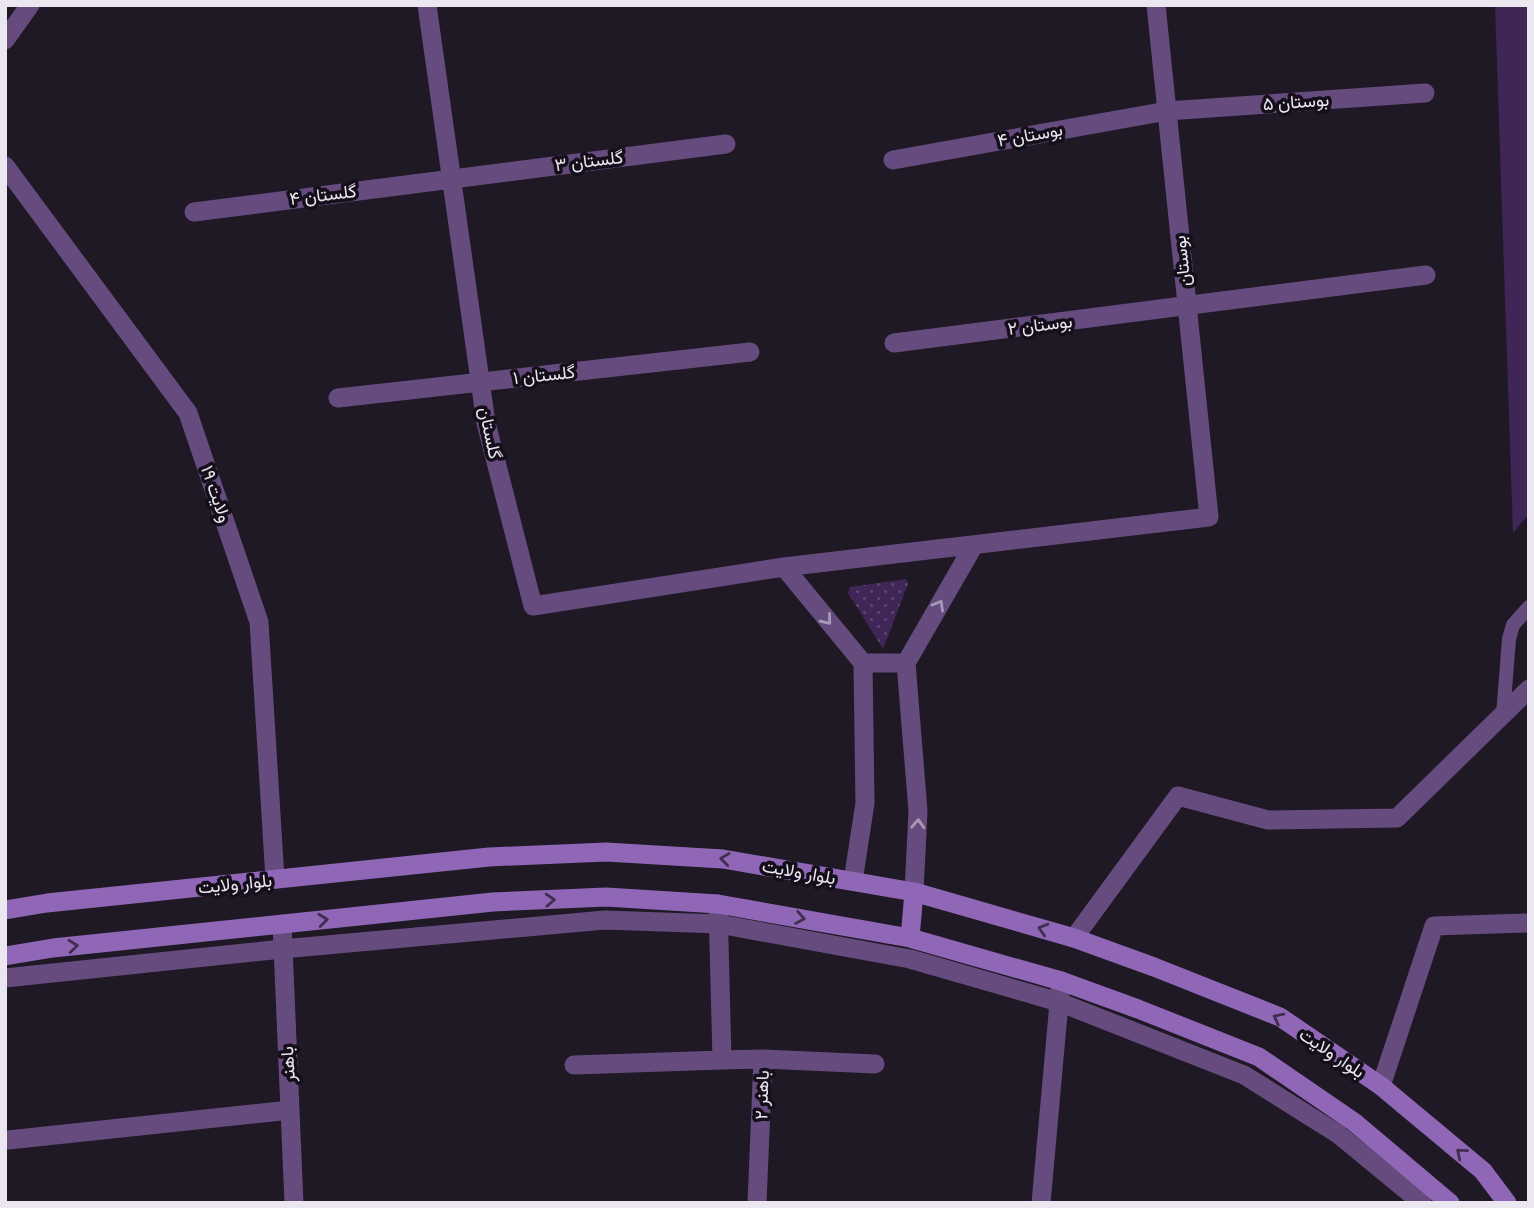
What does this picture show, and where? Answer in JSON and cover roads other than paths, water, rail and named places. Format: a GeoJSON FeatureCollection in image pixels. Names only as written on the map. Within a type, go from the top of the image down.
{"type":"FeatureCollection","features":[{"type":"Feature","properties":{"kind":"main road","name":"بلوار ولایت"},"geometry":{"type":"LineString","coordinates":[[5,910],[47,903],[489,857],[606,852],[723,859],[914,892],[1074,938],[1280,1017],[1381,1086],[1483,1171],[1507,1203]]}},
{"type":"Feature","properties":{"kind":"main road"},"geometry":{"type":"LineString","coordinates":[[910,938],[914,892]]}},
{"type":"Feature","properties":{"kind":"main road"},"geometry":{"type":"LineString","coordinates":[[5,956],[53,948],[505,902],[606,897],[718,904],[910,938],[1061,981],[1259,1058],[1354,1122],[1450,1203]]}},
{"type":"Feature","properties":{"kind":"street"},"geometry":{"type":"LineString","coordinates":[[5,40],[30,5]]}},
{"type":"Feature","properties":{"kind":"street","name":"گلستان"},"geometry":{"type":"LineString","coordinates":[[426,5],[486,423],[533,606],[784,567]]}},
{"type":"Feature","properties":{"kind":"street","name":"بوستان"},"geometry":{"type":"LineString","coordinates":[[974,545],[1209,517],[1156,5]]}},
{"type":"Feature","properties":{"kind":"street","name":"بوستان ۵"},"geometry":{"type":"LineString","coordinates":[[1167,111],[1425,93]]}},
{"type":"Feature","properties":{"kind":"street","name":"بوستان ۴"},"geometry":{"type":"LineString","coordinates":[[893,160],[1167,111]]}},
{"type":"Feature","properties":{"kind":"street","name":"گلستان ۳"},"geometry":{"type":"LineString","coordinates":[[451,179],[726,144]]}},
{"type":"Feature","properties":{"kind":"street","name":"ولایت ۱۹"},"geometry":{"type":"LineString","coordinates":[[5,166],[188,413],[259,622],[275,879]]}},
{"type":"Feature","properties":{"kind":"street","name":"گلستان ۴"},"geometry":{"type":"LineString","coordinates":[[194,212],[451,179]]}},
{"type":"Feature","properties":{"kind":"street","name":"بوستان ۲"},"geometry":{"type":"LineString","coordinates":[[894,343],[1426,275]]}},
{"type":"Feature","properties":{"kind":"street","name":"گلستان ۱"},"geometry":{"type":"LineString","coordinates":[[338,398],[750,352]]}},
{"type":"Feature","properties":{"kind":"street"},"geometry":{"type":"LineString","coordinates":[[784,567],[974,545]]}},
{"type":"Feature","properties":{"kind":"street"},"geometry":{"type":"LineString","coordinates":[[914,892],[919,811],[906,663],[974,545]]}},
{"type":"Feature","properties":{"kind":"street"},"geometry":{"type":"LineString","coordinates":[[784,567],[863,663],[865,803],[853,881]]}},
{"type":"Feature","properties":{"kind":"street"},"geometry":{"type":"LineString","coordinates":[[863,663],[906,663]]}},
{"type":"Feature","properties":{"kind":"street"},"geometry":{"type":"LineString","coordinates":[[1074,938],[1178,796],[1268,820],[1397,818],[1529,689]]}},
{"type":"Feature","properties":{"kind":"street"},"geometry":{"type":"LineString","coordinates":[[718,904],[722,1060]]}},
{"type":"Feature","properties":{"kind":"street"},"geometry":{"type":"LineString","coordinates":[[5,978],[282,949],[604,920],[719,924],[910,959],[1059,1002],[1244,1075],[1338,1134],[1422,1203]]}},
{"type":"Feature","properties":{"kind":"street"},"geometry":{"type":"LineString","coordinates":[[1381,1086],[1434,926],[1529,923]]}},
{"type":"Feature","properties":{"kind":"street","name":"باهنر"},"geometry":{"type":"LineString","coordinates":[[282,924],[294,1203]]}},
{"type":"Feature","properties":{"kind":"street"},"geometry":{"type":"LineString","coordinates":[[1041,1203],[1061,981]]}},
{"type":"Feature","properties":{"kind":"street"},"geometry":{"type":"LineString","coordinates":[[763,1059],[875,1064]]}},
{"type":"Feature","properties":{"kind":"street","name":"باهنر ۲"},"geometry":{"type":"LineString","coordinates":[[574,1065],[763,1059],[757,1203]]}},
{"type":"Feature","properties":{"kind":"street"},"geometry":{"type":"LineString","coordinates":[[8,1140],[290,1110]]}},
{"type":"Feature","properties":{"kind":"lane"},"geometry":{"type":"LineString","coordinates":[[1503,715],[1509,639],[1513,625],[1529,607]]}}]}
